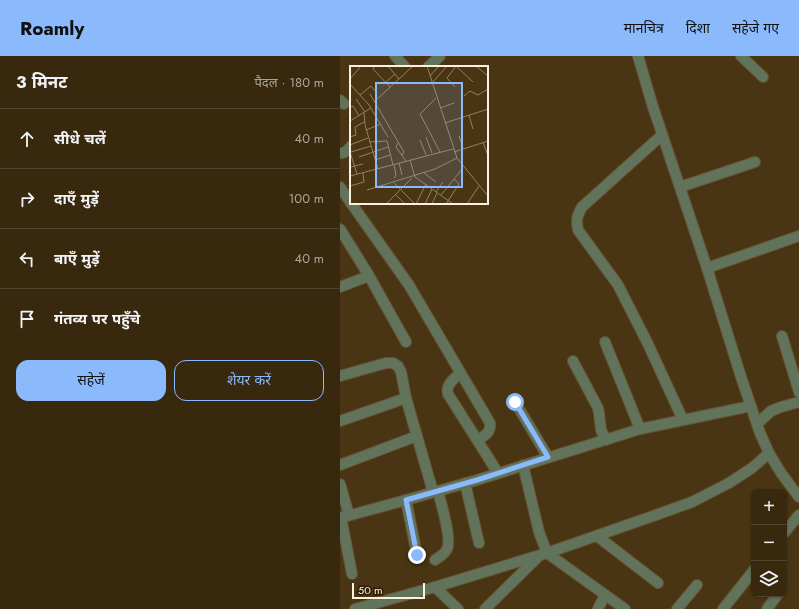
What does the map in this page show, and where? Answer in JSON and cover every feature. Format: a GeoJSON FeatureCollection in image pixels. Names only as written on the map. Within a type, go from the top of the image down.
{"type":"FeatureCollection","features":[{"type":"Feature","properties":{"kind":"street"},"geometry":{"type":"LineString","coordinates":[[395,56],[403,66]]}},
{"type":"Feature","properties":{"kind":"street"},"geometry":{"type":"LineString","coordinates":[[429,66],[440,56]]}},
{"type":"Feature","properties":{"kind":"street"},"geometry":{"type":"LineString","coordinates":[[741,56],[763,77]]}},
{"type":"Feature","properties":{"kind":"street"},"geometry":{"type":"LineString","coordinates":[[640,57],[653,107],[760,433],[769,453],[781,473],[799,497]]}},
{"type":"Feature","properties":{"kind":"street"},"geometry":{"type":"LineString","coordinates":[[662,135],[582,207],[576,222],[578,230],[618,285],[648,344],[683,420]]}},
{"type":"Feature","properties":{"kind":"street"},"geometry":{"type":"LineString","coordinates":[[340,153],[343,154],[350,147]]}},
{"type":"Feature","properties":{"kind":"street"},"geometry":{"type":"LineString","coordinates":[[680,187],[755,162]]}},
{"type":"Feature","properties":{"kind":"street"},"geometry":{"type":"LineString","coordinates":[[340,187],[350,202]]}},
{"type":"Feature","properties":{"kind":"street"},"geometry":{"type":"LineString","coordinates":[[352,204],[409,285],[490,423],[489,431],[478,440]]}},
{"type":"Feature","properties":{"kind":"street"},"geometry":{"type":"LineString","coordinates":[[340,229],[370,276],[406,342]]}},
{"type":"Feature","properties":{"kind":"street"},"geometry":{"type":"LineString","coordinates":[[707,268],[799,236]]}},
{"type":"Feature","properties":{"kind":"street"},"geometry":{"type":"LineString","coordinates":[[340,287],[370,276]]}},
{"type":"Feature","properties":{"kind":"street"},"geometry":{"type":"LineString","coordinates":[[782,336],[799,392]]}},
{"type":"Feature","properties":{"kind":"street"},"geometry":{"type":"LineString","coordinates":[[605,342],[640,429]]}},
{"type":"Feature","properties":{"kind":"street"},"geometry":{"type":"LineString","coordinates":[[573,361],[598,408],[601,430],[606,440]]}},
{"type":"Feature","properties":{"kind":"street"},"geometry":{"type":"LineString","coordinates":[[340,376],[386,363],[393,363],[398,366],[401,372],[406,398],[417,436],[444,514],[448,545],[447,550],[435,560]]}},
{"type":"Feature","properties":{"kind":"street"},"geometry":{"type":"LineString","coordinates":[[460,373],[448,386],[448,394],[498,473]]}},
{"type":"Feature","properties":{"kind":"street"},"geometry":{"type":"LineString","coordinates":[[340,421],[406,398]]}},
{"type":"Feature","properties":{"kind":"street"},"geometry":{"type":"LineString","coordinates":[[515,402],[548,457]]}},
{"type":"Feature","properties":{"kind":"street"},"geometry":{"type":"LineString","coordinates":[[757,424],[771,411],[781,406],[799,402]]}},
{"type":"Feature","properties":{"kind":"street"},"geometry":{"type":"LineString","coordinates":[[343,517],[465,483],[640,429],[751,406]]}},
{"type":"Feature","properties":{"kind":"street"},"geometry":{"type":"LineString","coordinates":[[340,465],[417,436]]}},
{"type":"Feature","properties":{"kind":"street"},"geometry":{"type":"LineString","coordinates":[[355,609],[543,555],[692,502],[729,483],[752,468],[769,453]]}},
{"type":"Feature","properties":{"kind":"street"},"geometry":{"type":"LineString","coordinates":[[523,465],[543,555],[624,609]]}},
{"type":"Feature","properties":{"kind":"street"},"geometry":{"type":"LineString","coordinates":[[465,483],[479,543]]}},
{"type":"Feature","properties":{"kind":"street"},"geometry":{"type":"LineString","coordinates":[[340,484],[343,517],[352,574]]}},
{"type":"Feature","properties":{"kind":"street"},"geometry":{"type":"LineString","coordinates":[[406,500],[417,555]]}},
{"type":"Feature","properties":{"kind":"street"},"geometry":{"type":"LineString","coordinates":[[787,529],[799,515]]}},
{"type":"Feature","properties":{"kind":"street"},"geometry":{"type":"LineString","coordinates":[[597,536],[658,583]]}},
{"type":"Feature","properties":{"kind":"street"},"geometry":{"type":"LineString","coordinates":[[485,609],[543,555]]}},
{"type":"Feature","properties":{"kind":"street"},"geometry":{"type":"LineString","coordinates":[[723,609],[751,574]]}},
{"type":"Feature","properties":{"kind":"street"},"geometry":{"type":"LineString","coordinates":[[677,609],[697,585]]}},
{"type":"Feature","properties":{"kind":"street"},"geometry":{"type":"LineString","coordinates":[[434,587],[458,609]]}},
{"type":"Feature","properties":{"kind":"street"},"geometry":{"type":"LineString","coordinates":[[598,609],[605,596]]}},
{"type":"Feature","properties":{"kind":"street"},"geometry":{"type":"LineString","coordinates":[[767,609],[776,597]]}},
{"type":"Feature","properties":{"kind":"route"},"geometry":{"type":"LineString","coordinates":[[417,555],[406,500],[477,480],[548,457],[515,402]]}}]}
